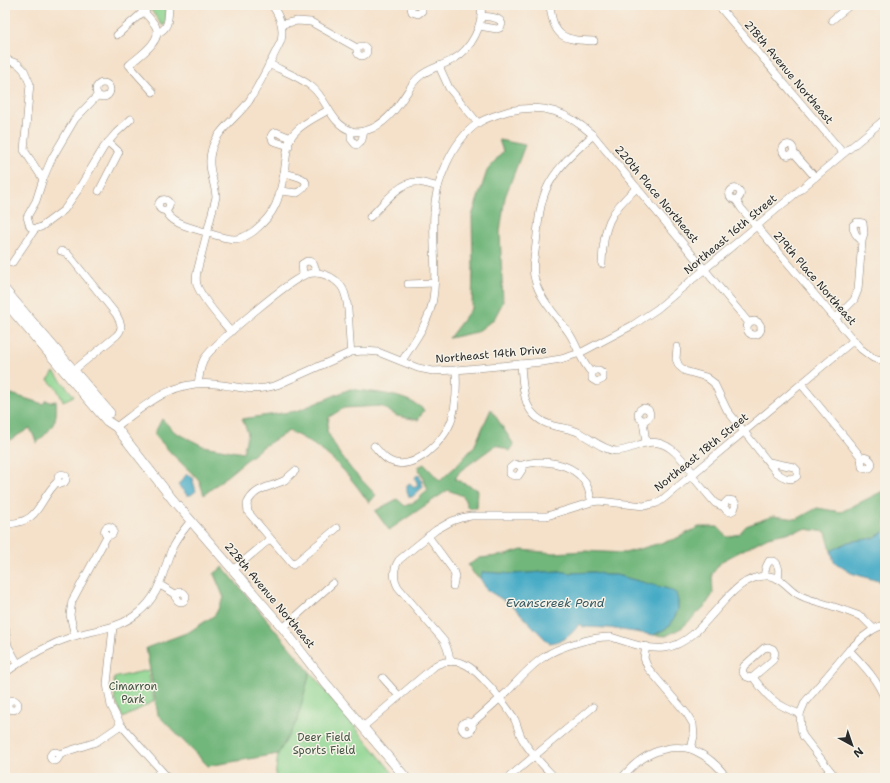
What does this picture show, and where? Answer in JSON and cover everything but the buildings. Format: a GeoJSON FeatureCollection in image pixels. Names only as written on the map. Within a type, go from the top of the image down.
{"type":"FeatureCollection","features":[{"type":"Feature","properties":{"kind":"main road","name":"228th Avenue Northeast"},"geometry":{"type":"LineString","coordinates":[[5,290],[112,417],[116,427]]}},
{"type":"Feature","properties":{"kind":"main road"},"geometry":{"type":"LineString","coordinates":[[5,294],[17,305]]}},
{"type":"Feature","properties":{"kind":"main road","name":"228th Avenue Northeast"},"geometry":{"type":"LineString","coordinates":[[5,302],[108,421],[116,427],[191,521],[283,628],[323,680],[406,778]]}},
{"type":"Feature","properties":{"kind":"main road"},"geometry":{"type":"LineString","coordinates":[[73,371],[74,376],[84,386],[84,393]]}},
{"type":"Feature","properties":{"kind":"street"},"geometry":{"type":"LineString","coordinates":[[138,5],[157,27],[157,32],[153,44],[129,65],[153,92]]}},
{"type":"Feature","properties":{"kind":"street"},"geometry":{"type":"LineString","coordinates":[[117,35],[151,5]]}},
{"type":"Feature","properties":{"kind":"street"},"geometry":{"type":"LineString","coordinates":[[157,32],[163,31],[166,27],[169,5]]}},
{"type":"Feature","properties":{"kind":"street"},"geometry":{"type":"LineString","coordinates":[[231,332],[202,294],[198,286],[197,272],[216,197],[216,189],[210,170],[209,159],[215,140],[249,101],[281,41],[282,24],[272,5]]}},
{"type":"Feature","properties":{"kind":"street"},"geometry":{"type":"LineString","coordinates":[[412,5],[412,12],[418,14],[422,11],[422,5]]}},
{"type":"Feature","properties":{"kind":"street"},"geometry":{"type":"LineString","coordinates":[[269,64],[311,86],[339,124],[352,131],[364,131],[377,126],[388,118],[395,111],[420,76],[454,59],[462,53],[475,36],[480,21],[481,5]]}},
{"type":"Feature","properties":{"kind":"street"},"geometry":{"type":"LineString","coordinates":[[550,5],[553,23],[561,34],[569,39],[594,41]]}},
{"type":"Feature","properties":{"kind":"street","name":"218th Avenue Northeast"},"geometry":{"type":"LineString","coordinates":[[718,5],[843,153]]}},
{"type":"Feature","properties":{"kind":"street"},"geometry":{"type":"LineString","coordinates":[[832,20],[850,5]]}},
{"type":"Feature","properties":{"kind":"street"},"geometry":{"type":"LineString","coordinates":[[282,24],[297,21],[311,22],[357,48]]}},
{"type":"Feature","properties":{"kind":"street"},"geometry":{"type":"LineString","coordinates":[[5,59],[18,64],[24,70],[30,84],[24,150],[43,179]]}},
{"type":"Feature","properties":{"kind":"street"},"geometry":{"type":"LineString","coordinates":[[439,66],[449,88],[478,123]]}},
{"type":"Feature","properties":{"kind":"street"},"geometry":{"type":"LineString","coordinates":[[35,229],[30,227],[27,217],[36,201],[52,158],[74,119],[98,95]]}},
{"type":"Feature","properties":{"kind":"street","name":"220th Place Northeast"},"geometry":{"type":"LineString","coordinates":[[402,361],[430,312],[434,283],[434,214],[438,187],[443,172],[455,149],[478,123],[496,114],[532,108],[548,109],[570,117],[580,123],[593,135],[749,323]]}},
{"type":"Feature","properties":{"kind":"street"},"geometry":{"type":"LineString","coordinates":[[166,211],[168,216],[173,220],[206,232],[236,239],[249,234],[270,216],[277,204],[291,138],[301,126],[328,110]]}},
{"type":"Feature","properties":{"kind":"street"},"geometry":{"type":"LineString","coordinates":[[12,262],[35,229],[41,227],[64,210],[108,142],[116,132],[131,119]]}},
{"type":"Feature","properties":{"kind":"street","name":"Northeast 16th Street"},"geometry":{"type":"LineString","coordinates":[[580,353],[647,317],[885,119]]}},
{"type":"Feature","properties":{"kind":"street"},"geometry":{"type":"LineString","coordinates":[[352,131],[351,139],[357,145],[362,140],[364,131]]}},
{"type":"Feature","properties":{"kind":"street"},"geometry":{"type":"LineString","coordinates":[[289,146],[273,141],[271,136],[276,132],[291,138]]}},
{"type":"Feature","properties":{"kind":"street"},"geometry":{"type":"LineString","coordinates":[[592,373],[587,368],[574,341],[544,299],[534,279],[534,266],[540,213],[546,190],[565,162],[593,135]]}},
{"type":"Feature","properties":{"kind":"street"},"geometry":{"type":"LineString","coordinates":[[99,191],[119,152],[108,142]]}},
{"type":"Feature","properties":{"kind":"street"},"geometry":{"type":"LineString","coordinates":[[793,152],[815,177]]}},
{"type":"Feature","properties":{"kind":"street"},"geometry":{"type":"LineString","coordinates":[[280,191],[297,194],[306,185],[306,181],[303,178],[284,173]]}},
{"type":"Feature","properties":{"kind":"street"},"geometry":{"type":"LineString","coordinates":[[370,217],[392,194],[405,185],[417,182],[438,187]]}},
{"type":"Feature","properties":{"kind":"street"},"geometry":{"type":"LineString","coordinates":[[602,264],[603,247],[612,214],[624,198],[637,188]]}},
{"type":"Feature","properties":{"kind":"street","name":"219th Place Northeast"},"geometry":{"type":"LineString","coordinates":[[736,200],[756,226],[854,340],[871,357],[884,361]]}},
{"type":"Feature","properties":{"kind":"street"},"geometry":{"type":"LineString","coordinates":[[836,318],[854,300],[857,294],[862,241]]}},
{"type":"Feature","properties":{"kind":"street"},"geometry":{"type":"LineString","coordinates":[[61,251],[67,253],[116,314],[121,323],[122,329],[116,336],[73,371]]}},
{"type":"Feature","properties":{"kind":"street"},"geometry":{"type":"LineString","coordinates":[[303,276],[302,266],[303,263],[307,261],[313,263],[317,273]]}},
{"type":"Feature","properties":{"kind":"street"},"geometry":{"type":"LineString","coordinates":[[198,383],[201,367],[205,359],[231,332],[288,285],[303,276],[317,273],[334,279],[344,290],[347,297],[351,352]]}},
{"type":"Feature","properties":{"kind":"street"},"geometry":{"type":"LineString","coordinates":[[408,284],[434,283]]}},
{"type":"Feature","properties":{"kind":"street","name":"Northeast 18th Street"},"geometry":{"type":"LineString","coordinates":[[451,662],[444,642],[395,582],[394,575],[396,565],[399,560],[428,536],[442,526],[461,518],[471,516],[547,516],[592,502],[612,502],[644,506],[651,505],[663,499],[693,475],[854,340]]}},
{"type":"Feature","properties":{"kind":"street"},"geometry":{"type":"LineString","coordinates":[[677,347],[676,359],[679,366],[685,371],[706,377],[714,383],[727,410],[769,462]]}},
{"type":"Feature","properties":{"kind":"street","name":"Northeast 14th Drive"},"geometry":{"type":"LineString","coordinates":[[116,427],[153,400],[167,391],[177,387],[198,383],[215,384],[242,389],[267,388],[351,352],[372,351],[427,370],[456,370],[521,364],[561,359],[580,353]]}},
{"type":"Feature","properties":{"kind":"street"},"geometry":{"type":"LineString","coordinates":[[521,364],[524,395],[528,408],[538,419],[552,426],[574,431],[611,450],[623,451],[646,442],[655,442],[670,447],[715,503],[724,507]]}},
{"type":"Feature","properties":{"kind":"street"},"geometry":{"type":"LineString","coordinates":[[374,446],[384,458],[403,464],[414,461],[434,446],[443,436],[451,420],[457,384],[456,370]]}},
{"type":"Feature","properties":{"kind":"street"},"geometry":{"type":"LineString","coordinates":[[801,384],[861,457]]}},
{"type":"Feature","properties":{"kind":"street"},"geometry":{"type":"LineString","coordinates":[[643,421],[646,442]]}},
{"type":"Feature","properties":{"kind":"street"},"geometry":{"type":"LineString","coordinates":[[520,466],[538,462],[552,463],[570,469],[578,474],[586,484],[592,502]]}},
{"type":"Feature","properties":{"kind":"street"},"geometry":{"type":"LineString","coordinates":[[295,471],[286,479],[261,489],[254,494],[249,499],[247,504],[248,512],[293,565],[337,528]]}},
{"type":"Feature","properties":{"kind":"street"},"geometry":{"type":"LineString","coordinates":[[5,524],[19,523],[31,517],[53,486],[58,482]]}},
{"type":"Feature","properties":{"kind":"street"},"geometry":{"type":"LineString","coordinates":[[5,673],[36,652],[75,636],[123,623],[138,613],[152,599],[160,586],[172,548],[191,521]]}},
{"type":"Feature","properties":{"kind":"street"},"geometry":{"type":"LineString","coordinates":[[75,636],[70,615],[72,601],[108,536]]}},
{"type":"Feature","properties":{"kind":"street"},"geometry":{"type":"LineString","coordinates":[[428,536],[454,570],[455,580],[453,586]]}},
{"type":"Feature","properties":{"kind":"street"},"geometry":{"type":"LineString","coordinates":[[233,570],[270,539]]}},
{"type":"Feature","properties":{"kind":"street"},"geometry":{"type":"LineString","coordinates":[[767,576],[767,564],[774,561],[779,566],[778,579]]}},
{"type":"Feature","properties":{"kind":"street"},"geometry":{"type":"LineString","coordinates":[[471,724],[500,699],[544,656],[588,640],[604,637],[611,637],[646,646],[666,648],[681,643],[696,631],[740,586],[752,578],[767,576],[778,579],[798,594],[862,617],[874,629]]}},
{"type":"Feature","properties":{"kind":"street"},"geometry":{"type":"LineString","coordinates":[[283,628],[333,583]]}},
{"type":"Feature","properties":{"kind":"street"},"geometry":{"type":"LineString","coordinates":[[160,586],[177,595]]}},
{"type":"Feature","properties":{"kind":"street"},"geometry":{"type":"LineString","coordinates":[[836,778],[803,736],[800,714],[805,702],[850,650],[874,629],[885,624]]}},
{"type":"Feature","properties":{"kind":"street"},"geometry":{"type":"LineString","coordinates":[[112,627],[107,684],[111,706],[121,725],[168,778]]}},
{"type":"Feature","properties":{"kind":"street"},"geometry":{"type":"LineString","coordinates":[[5,628],[8,646],[18,664]]}},
{"type":"Feature","properties":{"kind":"street"},"geometry":{"type":"LineString","coordinates":[[646,646],[644,658],[648,668],[687,714],[693,724],[694,736],[691,749]]}},
{"type":"Feature","properties":{"kind":"street"},"geometry":{"type":"LineString","coordinates":[[764,648],[771,648],[775,653],[774,658],[753,677],[750,678],[745,676],[742,672],[743,667],[764,648]]}},
{"type":"Feature","properties":{"kind":"street"},"geometry":{"type":"LineString","coordinates":[[850,650],[871,673],[882,691],[885,700]]}},
{"type":"Feature","properties":{"kind":"street"},"geometry":{"type":"LineString","coordinates":[[363,727],[436,665],[441,663],[459,662],[472,668],[479,674],[500,699],[515,721],[522,740],[555,778]]}},
{"type":"Feature","properties":{"kind":"street"},"geometry":{"type":"LineString","coordinates":[[753,677],[764,692],[778,704],[800,714]]}},
{"type":"Feature","properties":{"kind":"street"},"geometry":{"type":"LineString","coordinates":[[383,678],[399,696]]}},
{"type":"Feature","properties":{"kind":"street"},"geometry":{"type":"LineString","coordinates":[[508,778],[593,707]]}},
{"type":"Feature","properties":{"kind":"street"},"geometry":{"type":"LineString","coordinates":[[59,754],[96,742],[121,725]]}},
{"type":"Feature","properties":{"kind":"street"},"geometry":{"type":"LineString","coordinates":[[622,778],[633,766],[654,752],[676,747],[691,749],[709,758],[721,770],[726,778]]}},
{"type":"Feature","properties":{"kind":"street"},"geometry":{"type":"LineString","coordinates":[[153,778],[161,771]]}},
{"type":"Feature","properties":{"kind":"street"},"geometry":{"type":"LineString","coordinates":[[821,778],[830,771]]}},
{"type":"Feature","properties":{"kind":"green space"},"geometry":{"type":"Polygon","coordinates":[[[156,5],[167,5],[165,25],[162,25],[151,10],[156,5]]]}},
{"type":"Feature","properties":{"kind":"green space"},"geometry":{"type":"Polygon","coordinates":[[[499,140],[525,145],[505,197],[500,232],[503,302],[494,319],[477,332],[449,338],[472,308],[472,216],[487,171],[503,151],[499,140]]]}},
{"type":"Feature","properties":{"kind":"green space"},"geometry":{"type":"Polygon","coordinates":[[[54,372],[74,396],[63,401],[57,389],[48,380],[54,372]]]}},
{"type":"Feature","properties":{"kind":"green space"},"geometry":{"type":"Polygon","coordinates":[[[350,389],[399,397],[416,404],[424,410],[418,420],[397,416],[381,406],[344,408],[329,417],[327,431],[339,453],[352,470],[376,495],[369,503],[352,480],[334,461],[314,445],[289,431],[261,448],[204,495],[199,480],[154,434],[162,419],[175,432],[203,446],[243,453],[248,433],[242,419],[297,411],[350,389]]]}},
{"type":"Feature","properties":{"kind":"green space"},"geometry":{"type":"Polygon","coordinates":[[[5,392],[43,404],[46,400],[50,402],[56,401],[56,415],[53,425],[37,443],[30,428],[5,443],[5,392]]]}},
{"type":"Feature","properties":{"kind":"green space"},"geometry":{"type":"Polygon","coordinates":[[[491,409],[514,445],[510,451],[496,445],[460,471],[455,479],[478,490],[477,508],[468,508],[463,496],[448,490],[389,530],[375,511],[397,499],[405,506],[416,501],[428,490],[418,467],[424,464],[440,481],[474,447],[491,409]]]}},
{"type":"Feature","properties":{"kind":"green space"},"geometry":{"type":"Polygon","coordinates":[[[885,490],[885,531],[874,538],[848,542],[831,551],[826,532],[805,529],[768,537],[722,561],[712,574],[713,594],[705,606],[683,627],[666,636],[654,635],[670,626],[678,610],[678,601],[668,589],[616,575],[605,575],[595,572],[570,573],[559,571],[513,574],[483,572],[480,578],[474,574],[468,565],[480,558],[506,555],[522,550],[554,553],[585,551],[625,553],[675,539],[699,527],[718,527],[727,537],[739,534],[746,526],[773,516],[797,519],[817,508],[841,512],[885,490]]]}},
{"type":"Feature","properties":{"kind":"green space"},"geometry":{"type":"Polygon","coordinates":[[[223,567],[310,672],[297,721],[278,754],[208,766],[158,715],[146,648],[189,632],[215,615],[224,598],[214,574],[223,567]]]}},
{"type":"Feature","properties":{"kind":"green space","name":"Cimarron Park"},"geometry":{"type":"Polygon","coordinates":[[[148,670],[154,701],[123,718],[115,699],[114,678],[148,670]]]}},
{"type":"Feature","properties":{"kind":"green space","name":"Deer Field Sports Field"},"geometry":{"type":"Polygon","coordinates":[[[310,672],[397,778],[275,778],[278,754],[297,721],[310,672]]]}},
{"type":"Feature","properties":{"kind":"water"},"geometry":{"type":"Polygon","coordinates":[[[187,474],[194,479],[193,481],[196,491],[191,495],[187,495],[178,485],[187,474]]]}},
{"type":"Feature","properties":{"kind":"water"},"geometry":{"type":"Polygon","coordinates":[[[419,475],[423,487],[412,497],[409,497],[407,485],[410,483],[414,488],[418,485],[415,478],[419,475]]]}},
{"type":"Feature","properties":{"kind":"water"},"geometry":{"type":"Polygon","coordinates":[[[885,531],[885,583],[851,573],[834,562],[831,551],[848,542],[874,538],[885,531]]]}},
{"type":"Feature","properties":{"kind":"water","name":"Evanscreek Pond"},"geometry":{"type":"Polygon","coordinates":[[[559,571],[570,573],[595,572],[605,575],[616,575],[668,589],[676,593],[678,610],[670,626],[654,635],[609,628],[584,627],[579,624],[567,637],[559,641],[549,643],[513,606],[487,590],[480,578],[482,572],[513,574],[559,571]]]}}]}
